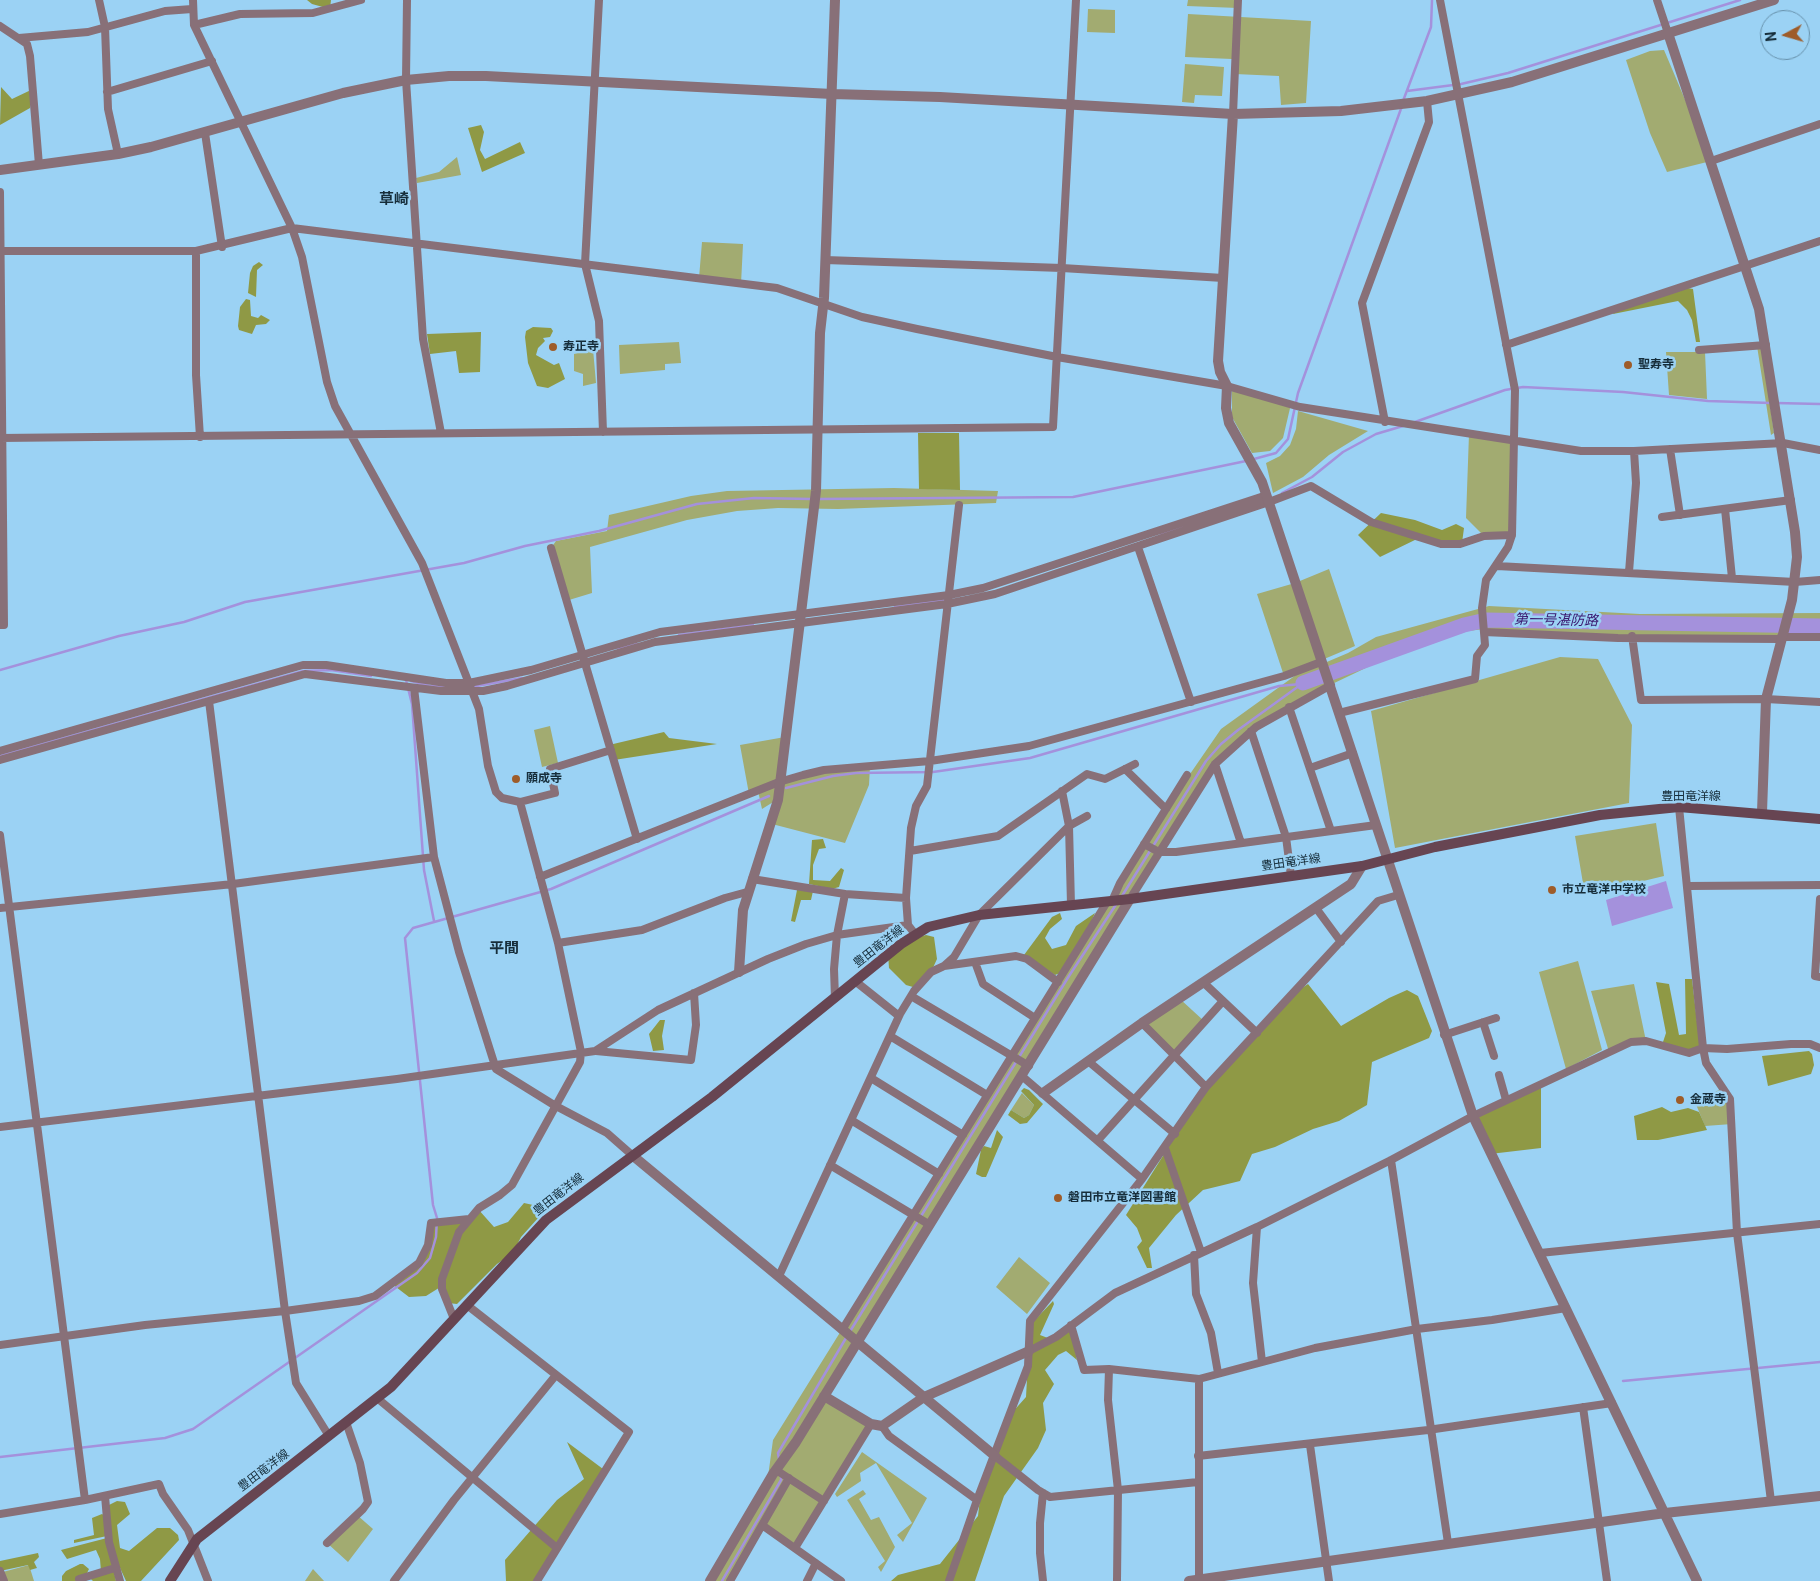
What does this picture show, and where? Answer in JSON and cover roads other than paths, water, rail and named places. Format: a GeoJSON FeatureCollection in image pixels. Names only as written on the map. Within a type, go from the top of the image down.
{"type":"FeatureCollection","features":[{"type":"Feature","properties":{"kind":"main road","name":"豊田竜洋線"},"geometry":{"type":"LineString","coordinates":[[170,1581],[194,1543],[377,1398],[546,1220],[712,1098],[855,981],[915,934],[928,927],[979,915],[1130,899],[1362,866],[1435,847],[1590,817],[1679,807],[1762,812],[1820,819]]}},
{"type":"Feature","properties":{"kind":"street"},"geometry":{"type":"LineString","coordinates":[[99,0],[105,28],[108,109],[118,154]]}},
{"type":"Feature","properties":{"kind":"street"},"geometry":{"type":"LineString","coordinates":[[194,25],[240,14],[313,13],[360,0]]}},
{"type":"Feature","properties":{"kind":"street"},"geometry":{"type":"LineString","coordinates":[[407,0],[406,80],[423,340],[441,433]]}},
{"type":"Feature","properties":{"kind":"street"},"geometry":{"type":"LineString","coordinates":[[599,0],[585,264],[599,321],[603,432]]}},
{"type":"Feature","properties":{"kind":"street"},"geometry":{"type":"LineString","coordinates":[[738,972],[739,940],[747,892],[778,800],[816,491],[820,333],[825,260],[835,0]]}},
{"type":"Feature","properties":{"kind":"street"},"geometry":{"type":"LineString","coordinates":[[1,438],[1053,427],[1076,0]]}},
{"type":"Feature","properties":{"kind":"street"},"geometry":{"type":"LineString","coordinates":[[1238,0],[1218,361],[1220,372],[1227,386],[1226,408],[1229,423],[1262,482],[1268,499],[1321,662],[1331,685],[1444,1035],[1473,1116],[1697,1581]]}},
{"type":"Feature","properties":{"kind":"street"},"geometry":{"type":"LineString","coordinates":[[1339,713],[1475,678],[1477,656],[1485,645],[1482,608],[1486,580],[1508,547],[1512,534],[1515,390],[1456,95],[1440,0]]}},
{"type":"Feature","properties":{"kind":"street"},"geometry":{"type":"LineString","coordinates":[[1657,0],[1747,266],[1759,309],[1791,500],[1797,557],[1795,582],[1766,699],[1762,812]]}},
{"type":"Feature","properties":{"kind":"street"},"geometry":{"type":"LineString","coordinates":[[0,170],[118,154],[242,122],[343,93],[406,80],[486,76],[1233,114],[1341,111],[1427,101],[1512,82],[1774,0]]}},
{"type":"Feature","properties":{"kind":"street"},"geometry":{"type":"LineString","coordinates":[[19,38],[88,32],[192,4],[194,25],[292,228],[302,257],[327,382],[336,406],[422,563],[473,692],[483,724],[488,766],[496,792],[502,798],[520,802],[555,793],[550,769],[610,750]]}},
{"type":"Feature","properties":{"kind":"street"},"geometry":{"type":"LineString","coordinates":[[0,26],[27,44],[30,56],[39,165]]}},
{"type":"Feature","properties":{"kind":"street"},"geometry":{"type":"LineString","coordinates":[[107,92],[212,61]]}},
{"type":"Feature","properties":{"kind":"street"},"geometry":{"type":"LineString","coordinates":[[1386,422],[1362,303],[1429,122],[1427,101]]}},
{"type":"Feature","properties":{"kind":"street"},"geometry":{"type":"LineString","coordinates":[[1711,161],[1820,124]]}},
{"type":"Feature","properties":{"kind":"street"},"geometry":{"type":"LineString","coordinates":[[205,132],[222,247]]}},
{"type":"Feature","properties":{"kind":"street"},"geometry":{"type":"LineString","coordinates":[[0,192],[4,625],[0,625]]}},
{"type":"Feature","properties":{"kind":"street"},"geometry":{"type":"LineString","coordinates":[[0,251],[189,249],[196,251],[222,247],[292,228],[777,288],[862,318],[1057,357],[1227,386],[1300,407],[1386,422],[1581,451],[1634,451],[1782,443],[1820,450]]}},
{"type":"Feature","properties":{"kind":"street"},"geometry":{"type":"LineString","coordinates":[[1506,345],[1820,241]]}},
{"type":"Feature","properties":{"kind":"street"},"geometry":{"type":"LineString","coordinates":[[196,251],[196,375],[200,437]]}},
{"type":"Feature","properties":{"kind":"street"},"geometry":{"type":"LineString","coordinates":[[825,260],[1062,268],[1223,278]]}},
{"type":"Feature","properties":{"kind":"street"},"geometry":{"type":"LineString","coordinates":[[1699,350],[1766,345]]}},
{"type":"Feature","properties":{"kind":"street"},"geometry":{"type":"LineString","coordinates":[[1670,449],[1680,515]]}},
{"type":"Feature","properties":{"kind":"street"},"geometry":{"type":"LineString","coordinates":[[1629,572],[1636,484],[1634,451]]}},
{"type":"Feature","properties":{"kind":"street"},"geometry":{"type":"LineString","coordinates":[[0,760],[305,674],[414,688],[473,692],[507,686],[655,642],[949,595],[1005,582],[1311,486],[1371,522],[1441,544],[1460,544],[1484,536],[1512,534]]}},
{"type":"Feature","properties":{"kind":"street"},"geometry":{"type":"LineString","coordinates":[[0,751],[303,665],[326,665],[446,683],[469,683],[504,678],[660,632],[947,604],[995,594],[1138,547],[1268,499]]}},
{"type":"Feature","properties":{"kind":"street"},"geometry":{"type":"LineString","coordinates":[[1662,517],[1791,500]]}},
{"type":"Feature","properties":{"kind":"street"},"geometry":{"type":"LineString","coordinates":[[915,934],[908,925],[906,898],[911,828],[916,806],[927,786],[959,505]]}},
{"type":"Feature","properties":{"kind":"street"},"geometry":{"type":"LineString","coordinates":[[1725,509],[1732,578]]}},
{"type":"Feature","properties":{"kind":"street"},"geometry":{"type":"LineString","coordinates":[[1138,547],[1192,702]]}},
{"type":"Feature","properties":{"kind":"street"},"geometry":{"type":"LineString","coordinates":[[551,548],[637,839]]}},
{"type":"Feature","properties":{"kind":"street"},"geometry":{"type":"LineString","coordinates":[[1497,566],[1795,582],[1820,580]]}},
{"type":"Feature","properties":{"kind":"street"},"geometry":{"type":"LineString","coordinates":[[1484,631],[1632,636],[1820,637]]}},
{"type":"Feature","properties":{"kind":"street"},"geometry":{"type":"LineString","coordinates":[[1632,636],[1641,700],[1766,699],[1820,702]]}},
{"type":"Feature","properties":{"kind":"street"},"geometry":{"type":"LineString","coordinates":[[540,877],[780,782],[824,770],[930,761],[1029,746],[1284,676],[1321,662]]}},
{"type":"Feature","properties":{"kind":"street"},"geometry":{"type":"LineString","coordinates":[[710,1581],[776,1470],[858,1343],[1215,764],[1251,731],[1289,707],[1331,685]]}},
{"type":"Feature","properties":{"kind":"street"},"geometry":{"type":"LineString","coordinates":[[414,688],[434,858],[458,952],[496,1069],[554,1105],[607,1133],[842,1330],[1043,1493],[1050,1497],[1198,1482]]}},
{"type":"Feature","properties":{"kind":"street"},"geometry":{"type":"LineString","coordinates":[[209,701],[260,1094],[285,1311],[296,1383],[329,1436]]}},
{"type":"Feature","properties":{"kind":"street"},"geometry":{"type":"LineString","coordinates":[[1289,707],[1331,831]]}},
{"type":"Feature","properties":{"kind":"street"},"geometry":{"type":"LineString","coordinates":[[1251,731],[1286,837],[1291,876]]}},
{"type":"Feature","properties":{"kind":"street"},"geometry":{"type":"LineString","coordinates":[[1310,768],[1353,753]]}},
{"type":"Feature","properties":{"kind":"street"},"geometry":{"type":"LineString","coordinates":[[910,851],[998,836],[1087,774],[1105,780],[1135,764]]}},
{"type":"Feature","properties":{"kind":"street"},"geometry":{"type":"LineString","coordinates":[[1215,764],[1241,843]]}},
{"type":"Feature","properties":{"kind":"street"},"geometry":{"type":"LineString","coordinates":[[1125,769],[1166,809]]}},
{"type":"Feature","properties":{"kind":"street"},"geometry":{"type":"LineString","coordinates":[[842,1330],[1187,775]]}},
{"type":"Feature","properties":{"kind":"street"},"geometry":{"type":"LineString","coordinates":[[1062,791],[1069,826],[1071,905]]}},
{"type":"Feature","properties":{"kind":"street"},"geometry":{"type":"LineString","coordinates":[[454,1319],[442,1289],[442,1279],[459,1232],[486,1201],[500,1195],[512,1185],[554,1105],[580,1062],[582,1052],[558,943],[520,802]]}},
{"type":"Feature","properties":{"kind":"street"},"geometry":{"type":"LineString","coordinates":[[1679,807],[1703,1048],[1706,1063],[1730,1099],[1737,1233],[1771,1501]]}},
{"type":"Feature","properties":{"kind":"street"},"geometry":{"type":"LineString","coordinates":[[779,1276],[899,1016],[911,996],[931,972],[944,966],[954,957],[979,915],[1069,826],[1087,816]]}},
{"type":"Feature","properties":{"kind":"street"},"geometry":{"type":"LineString","coordinates":[[1144,844],[1159,852],[1376,825]]}},
{"type":"Feature","properties":{"kind":"street"},"geometry":{"type":"LineString","coordinates":[[0,836],[85,1500]]}},
{"type":"Feature","properties":{"kind":"street"},"geometry":{"type":"LineString","coordinates":[[0,908],[232,884],[434,858]]}},
{"type":"Feature","properties":{"kind":"street"},"geometry":{"type":"LineString","coordinates":[[1043,1093],[1142,1023],[1351,884],[1362,866]]}},
{"type":"Feature","properties":{"kind":"street"},"geometry":{"type":"LineString","coordinates":[[752,878],[846,894],[906,898]]}},
{"type":"Feature","properties":{"kind":"street"},"geometry":{"type":"LineString","coordinates":[[1688,886],[1820,885]]}},
{"type":"Feature","properties":{"kind":"street"},"geometry":{"type":"LineString","coordinates":[[558,943],[642,930],[725,898],[747,892]]}},
{"type":"Feature","properties":{"kind":"street"},"geometry":{"type":"LineString","coordinates":[[835,998],[834,969],[837,935],[846,894]]}},
{"type":"Feature","properties":{"kind":"street"},"geometry":{"type":"LineString","coordinates":[[949,1581],[977,1500],[1028,1366],[1030,1321],[1142,1180],[1206,1087],[1378,901],[1398,895]]}},
{"type":"Feature","properties":{"kind":"street"},"geometry":{"type":"LineString","coordinates":[[1820,899],[1815,976],[1820,977]]}},
{"type":"Feature","properties":{"kind":"street"},"geometry":{"type":"LineString","coordinates":[[1316,908],[1341,942]]}},
{"type":"Feature","properties":{"kind":"street"},"geometry":{"type":"LineString","coordinates":[[595,1051],[658,1010],[738,972],[806,944],[837,935],[908,925]]}},
{"type":"Feature","properties":{"kind":"street"},"geometry":{"type":"LineString","coordinates":[[944,966],[1016,956],[1027,959],[1058,982]]}},
{"type":"Feature","properties":{"kind":"street"},"geometry":{"type":"LineString","coordinates":[[975,962],[983,984],[1035,1018]]}},
{"type":"Feature","properties":{"kind":"street"},"geometry":{"type":"LineString","coordinates":[[855,981],[899,1016]]}},
{"type":"Feature","properties":{"kind":"street"},"geometry":{"type":"LineString","coordinates":[[1204,983],[1257,1033]]}},
{"type":"Feature","properties":{"kind":"street"},"geometry":{"type":"LineString","coordinates":[[0,1127],[494,1065],[582,1052],[595,1051],[691,1060],[696,1025],[694,993]]}},
{"type":"Feature","properties":{"kind":"street"},"geometry":{"type":"LineString","coordinates":[[911,996],[1029,1066]]}},
{"type":"Feature","properties":{"kind":"street"},"geometry":{"type":"LineString","coordinates":[[1098,1140],[1133,1099],[1223,1002]]}},
{"type":"Feature","properties":{"kind":"street"},"geometry":{"type":"LineString","coordinates":[[1444,1035],[1496,1018]]}},
{"type":"Feature","properties":{"kind":"street"},"geometry":{"type":"LineString","coordinates":[[1483,1022],[1494,1056]]}},
{"type":"Feature","properties":{"kind":"street"},"geometry":{"type":"LineString","coordinates":[[1142,1023],[1206,1087]]}},
{"type":"Feature","properties":{"kind":"street"},"geometry":{"type":"LineString","coordinates":[[890,1036],[987,1096]]}},
{"type":"Feature","properties":{"kind":"street"},"geometry":{"type":"LineString","coordinates":[[882,1426],[924,1397],[1029,1351],[1071,1325],[1115,1293],[1197,1253],[1257,1227],[1391,1160],[1473,1116],[1631,1042],[1646,1041],[1689,1054],[1703,1048],[1727,1049],[1810,1044],[1820,1048]]}},
{"type":"Feature","properties":{"kind":"street"},"geometry":{"type":"LineString","coordinates":[[1088,1062],[1175,1134]]}},
{"type":"Feature","properties":{"kind":"street"},"geometry":{"type":"LineString","coordinates":[[1499,1075],[1506,1100]]}},
{"type":"Feature","properties":{"kind":"street"},"geometry":{"type":"LineString","coordinates":[[1023,1077],[1142,1180]]}},
{"type":"Feature","properties":{"kind":"street"},"geometry":{"type":"LineString","coordinates":[[870,1078],[963,1135]]}},
{"type":"Feature","properties":{"kind":"street"},"geometry":{"type":"LineString","coordinates":[[851,1120],[939,1174]]}},
{"type":"Feature","properties":{"kind":"street"},"geometry":{"type":"LineString","coordinates":[[1165,1148],[1197,1253],[1196,1294],[1211,1333],[1218,1374]]}},
{"type":"Feature","properties":{"kind":"street"},"geometry":{"type":"LineString","coordinates":[[1391,1160],[1448,1543]]}},
{"type":"Feature","properties":{"kind":"street"},"geometry":{"type":"LineString","coordinates":[[830,1165],[914,1214],[930,1226]]}},
{"type":"Feature","properties":{"kind":"street"},"geometry":{"type":"LineString","coordinates":[[0,1345],[145,1325],[285,1311],[359,1301],[375,1296],[419,1263],[428,1245],[431,1223],[469,1219]]}},
{"type":"Feature","properties":{"kind":"street"},"geometry":{"type":"LineString","coordinates":[[1540,1253],[1820,1224]]}},
{"type":"Feature","properties":{"kind":"street"},"geometry":{"type":"LineString","coordinates":[[1257,1227],[1253,1283],[1262,1362]]}},
{"type":"Feature","properties":{"kind":"street"},"geometry":{"type":"LineString","coordinates":[[467,1305],[629,1432],[537,1581]]}},
{"type":"Feature","properties":{"kind":"street"},"geometry":{"type":"LineString","coordinates":[[1071,1325],[1084,1370],[1109,1369],[1199,1379],[1315,1348],[1417,1329],[1492,1320],[1566,1308]]}},
{"type":"Feature","properties":{"kind":"street"},"geometry":{"type":"LineString","coordinates":[[1109,1369],[1108,1400],[1118,1490],[1117,1581]]}},
{"type":"Feature","properties":{"kind":"street"},"geometry":{"type":"LineString","coordinates":[[394,1581],[471,1478],[556,1374]]}},
{"type":"Feature","properties":{"kind":"street"},"geometry":{"type":"LineString","coordinates":[[1199,1379],[1196,1581],[1326,1560],[1664,1513],[1820,1496]]}},
{"type":"Feature","properties":{"kind":"street"},"geometry":{"type":"LineString","coordinates":[[824,1396],[871,1424],[882,1426],[889,1436],[977,1500]]}},
{"type":"Feature","properties":{"kind":"street"},"geometry":{"type":"LineString","coordinates":[[377,1398],[557,1548]]}},
{"type":"Feature","properties":{"kind":"street"},"geometry":{"type":"LineString","coordinates":[[1198,1456],[1310,1445],[1612,1403]]}},
{"type":"Feature","properties":{"kind":"street"},"geometry":{"type":"LineString","coordinates":[[1583,1407],[1607,1581]]}},
{"type":"Feature","properties":{"kind":"street"},"geometry":{"type":"LineString","coordinates":[[327,1543],[368,1502],[360,1463],[346,1422]]}},
{"type":"Feature","properties":{"kind":"street"},"geometry":{"type":"LineString","coordinates":[[795,1548],[871,1424]]}},
{"type":"Feature","properties":{"kind":"street"},"geometry":{"type":"LineString","coordinates":[[1310,1445],[1329,1581]]}},
{"type":"Feature","properties":{"kind":"street"},"geometry":{"type":"LineString","coordinates":[[776,1470],[824,1502]]}},
{"type":"Feature","properties":{"kind":"street"},"geometry":{"type":"LineString","coordinates":[[730,1581],[789,1478]]}},
{"type":"Feature","properties":{"kind":"street"},"geometry":{"type":"LineString","coordinates":[[0,1514],[85,1500],[159,1484],[163,1494],[188,1530],[208,1581]]}},
{"type":"Feature","properties":{"kind":"street"},"geometry":{"type":"LineString","coordinates":[[1043,1493],[1040,1523],[1043,1581]]}},
{"type":"Feature","properties":{"kind":"street"},"geometry":{"type":"LineString","coordinates":[[105,1496],[109,1542],[120,1581]]}},
{"type":"Feature","properties":{"kind":"street"},"geometry":{"type":"LineString","coordinates":[[762,1525],[841,1581]]}},
{"type":"Feature","properties":{"kind":"street"},"geometry":{"type":"LineString","coordinates":[[807,1581],[816,1563]]}},
{"type":"Feature","properties":{"kind":"street"},"geometry":{"type":"LineString","coordinates":[[79,1579],[115,1568]]}},
{"type":"Feature","properties":{"kind":"street"},"geometry":{"type":"LineString","coordinates":[[0,1570],[4,1581]]}},
{"type":"Feature","properties":{"kind":"waterway"},"geometry":{"type":"LineString","coordinates":[[1403,101],[1431,27],[1432,0]]}},
{"type":"Feature","properties":{"kind":"waterway"},"geometry":{"type":"LineString","coordinates":[[1407,91],[1461,84],[1508,73],[1740,0]]}},
{"type":"Feature","properties":{"kind":"waterway"},"geometry":{"type":"LineString","coordinates":[[1254,459],[1276,453],[1288,439],[1298,393],[1402,106]]}},
{"type":"Feature","properties":{"kind":"waterway"},"geometry":{"type":"LineString","coordinates":[[1415,422],[1505,390],[1523,387],[1623,392],[1708,401],[1771,403]]}},
{"type":"Feature","properties":{"kind":"waterway"},"geometry":{"type":"LineString","coordinates":[[1776,403],[1820,404]]}},
{"type":"Feature","properties":{"kind":"waterway"},"geometry":{"type":"LineString","coordinates":[[1282,493],[1312,477],[1343,452],[1376,434],[1403,426]]}},
{"type":"Feature","properties":{"kind":"waterway"},"geometry":{"type":"LineString","coordinates":[[817,499],[1073,497],[1246,461]]}},
{"type":"Feature","properties":{"kind":"waterway"},"geometry":{"type":"LineString","coordinates":[[0,670],[119,636],[184,622],[245,602],[464,563],[525,546],[599,531],[697,504],[754,498],[812,499]]}},
{"type":"Feature","properties":{"kind":"waterway"},"geometry":{"type":"LineString","coordinates":[[1161,534],[1194,523]]}},
{"type":"Feature","properties":{"kind":"waterway"},"geometry":{"type":"LineString","coordinates":[[895,607],[946,600]]}},
{"type":"Feature","properties":{"kind":"waterway","name":"第一号湛防路"},"geometry":{"type":"LineString","coordinates":[[1303,683],[1464,625],[1486,620],[1820,626]]}},
{"type":"Feature","properties":{"kind":"waterway"},"geometry":{"type":"LineString","coordinates":[[679,635],[753,625]]}},
{"type":"Feature","properties":{"kind":"waterway"},"geometry":{"type":"LineString","coordinates":[[618,649],[637,644]]}},
{"type":"Feature","properties":{"kind":"waterway"},"geometry":{"type":"LineString","coordinates":[[0,756],[303,671],[331,670],[371,676]]}},
{"type":"Feature","properties":{"kind":"waterway"},"geometry":{"type":"LineString","coordinates":[[471,687],[522,678]]}},
{"type":"Feature","properties":{"kind":"waterway"},"geometry":{"type":"LineString","coordinates":[[406,680],[412,704],[424,870],[434,921]]}},
{"type":"Feature","properties":{"kind":"waterway"},"geometry":{"type":"LineString","coordinates":[[411,681],[430,686],[458,687]]}},
{"type":"Feature","properties":{"kind":"waterway"},"geometry":{"type":"LineString","coordinates":[[1122,896],[1206,761],[1221,744],[1238,730],[1303,683]]}},
{"type":"Feature","properties":{"kind":"waterway"},"geometry":{"type":"LineString","coordinates":[[786,788],[833,776],[856,773],[933,772],[1030,758],[1279,686],[1301,684]]}},
{"type":"Feature","properties":{"kind":"waterway"},"geometry":{"type":"LineString","coordinates":[[0,1457],[165,1438],[193,1429],[417,1273],[430,1258],[436,1237],[437,1218],[433,1205],[405,938],[413,928],[551,889],[769,796]]}},
{"type":"Feature","properties":{"kind":"waterway"},"geometry":{"type":"LineString","coordinates":[[849,1333],[1069,976],[1117,903]]}},
{"type":"Feature","properties":{"kind":"waterway"},"geometry":{"type":"LineString","coordinates":[[779,1459],[778,1453],[846,1338]]}},
{"type":"Feature","properties":{"kind":"waterway"},"geometry":{"type":"LineString","coordinates":[[1623,1381],[1820,1362]]}},
{"type":"Feature","properties":{"kind":"waterway"},"geometry":{"type":"LineString","coordinates":[[722,1581],[781,1480],[781,1476]]}},
{"type":"Feature","properties":{"kind":"place","name":"寿正寺"},"geometry":{"type":"Point","coordinates":[553,347]}},
{"type":"Feature","properties":{"kind":"place","name":"聖寿寺"},"geometry":{"type":"Point","coordinates":[1628,365]}},
{"type":"Feature","properties":{"kind":"place","name":"願成寺"},"geometry":{"type":"Point","coordinates":[516,779]}},
{"type":"Feature","properties":{"kind":"place","name":"市立竜洋中学校"},"geometry":{"type":"Point","coordinates":[1552,890]}},
{"type":"Feature","properties":{"kind":"place","name":"金蔵寺"},"geometry":{"type":"Point","coordinates":[1680,1100]}},
{"type":"Feature","properties":{"kind":"place","name":"磐田市立竜洋図書館"},"geometry":{"type":"Point","coordinates":[1058,1198]}},
{"type":"Feature","properties":{"kind":"district","name":"草崎"},"geometry":{"type":"Point","coordinates":[394,200]}},
{"type":"Feature","properties":{"kind":"district","name":"平間"},"geometry":{"type":"Point","coordinates":[504,949]}}]}
